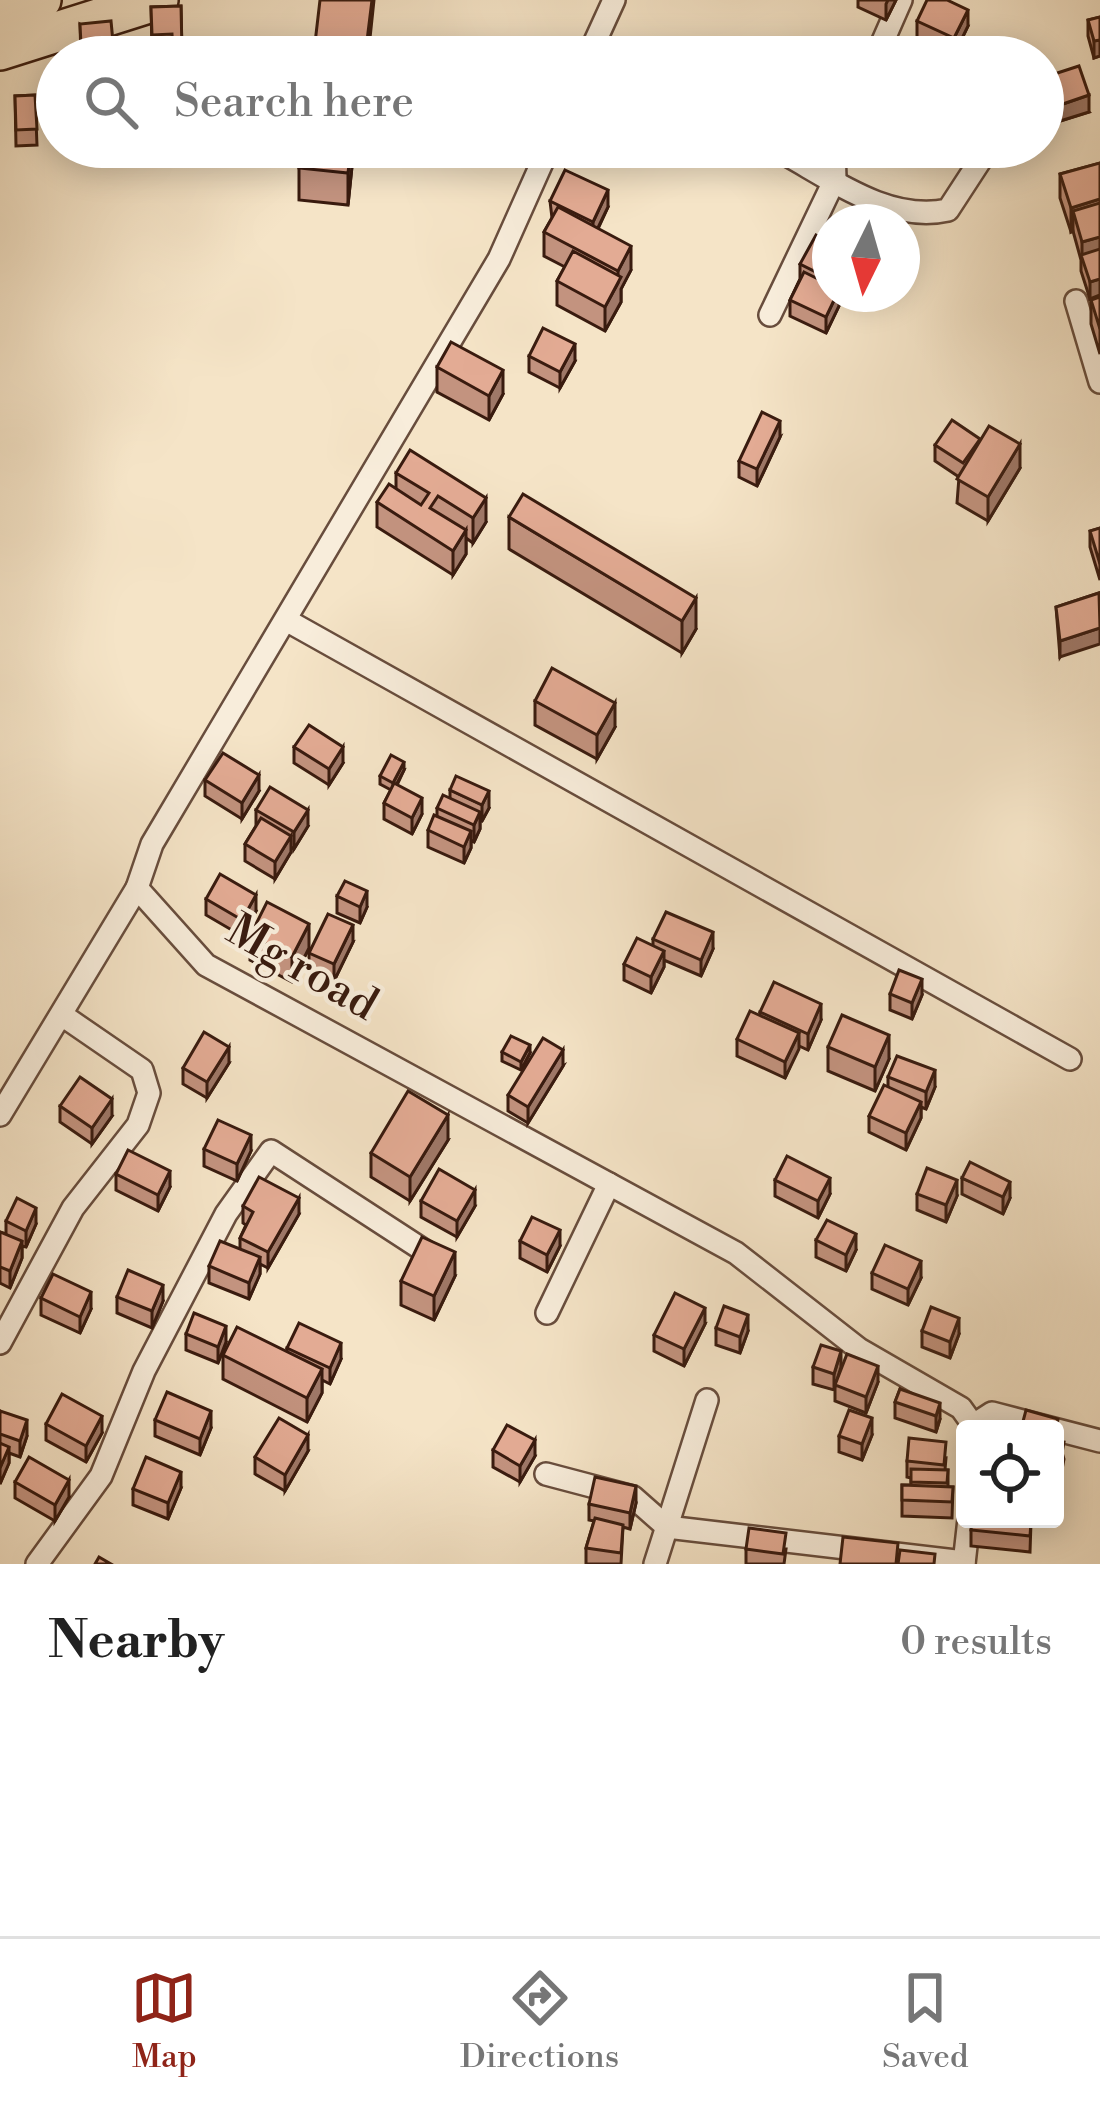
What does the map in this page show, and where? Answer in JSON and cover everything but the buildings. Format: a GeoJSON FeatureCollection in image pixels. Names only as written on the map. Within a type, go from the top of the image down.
{"type":"FeatureCollection","features":[{"type":"Feature","properties":{"kind":"highway"},"geometry":{"type":"LineString","coordinates":[[0,12],[41,0]]}},
{"type":"Feature","properties":{"kind":"highway"},"geometry":{"type":"LineString","coordinates":[[44,36],[158,0]]}},
{"type":"Feature","properties":{"kind":"highway"},"geometry":{"type":"LineString","coordinates":[[0,50],[36,39]]}},
{"type":"Feature","properties":{"kind":"street"},"geometry":{"type":"LineString","coordinates":[[599,36],[614,0]]}},
{"type":"Feature","properties":{"kind":"street"},"geometry":{"type":"LineString","coordinates":[[885,36],[901,0]]}},
{"type":"Feature","properties":{"kind":"street"},"geometry":{"type":"LineString","coordinates":[[0,1115],[137,888],[152,844],[499,259],[540,168]]}},
{"type":"Feature","properties":{"kind":"street"},"geometry":{"type":"LineString","coordinates":[[813,168],[889,209],[924,215],[948,210],[975,168]]}},
{"type":"Feature","properties":{"kind":"street"},"geometry":{"type":"LineString","coordinates":[[770,315],[835,179],[835,168]]}},
{"type":"Feature","properties":{"kind":"street"},"geometry":{"type":"LineString","coordinates":[[1085,307],[1100,382]]}},
{"type":"Feature","properties":{"kind":"street"},"geometry":{"type":"LineString","coordinates":[[286,620],[1070,1059]]}},
{"type":"Feature","properties":{"kind":"street","name":"Mg road"},"geometry":{"type":"LineString","coordinates":[[137,888],[206,964],[736,1253],[859,1349],[961,1408],[970,1420]]}},
{"type":"Feature","properties":{"kind":"street"},"geometry":{"type":"LineString","coordinates":[[0,1343],[74,1208],[139,1125],[149,1093],[142,1070],[62,1015]]}},
{"type":"Feature","properties":{"kind":"street"},"geometry":{"type":"LineString","coordinates":[[37,1564],[101,1476],[144,1371],[226,1214],[271,1150],[453,1269]]}},
{"type":"Feature","properties":{"kind":"street"},"geometry":{"type":"LineString","coordinates":[[547,1313],[609,1184]]}},
{"type":"Feature","properties":{"kind":"street"},"geometry":{"type":"LineString","coordinates":[[655,1564],[707,1400]]}},
{"type":"Feature","properties":{"kind":"street"},"geometry":{"type":"LineString","coordinates":[[983,1420],[992,1413],[1019,1420]]}},
{"type":"Feature","properties":{"kind":"street"},"geometry":{"type":"LineString","coordinates":[[1064,1432],[1100,1441]]}},
{"type":"Feature","properties":{"kind":"street"},"geometry":{"type":"LineString","coordinates":[[546,1474],[633,1497],[668,1527],[964,1563],[968,1528]]}}]}
